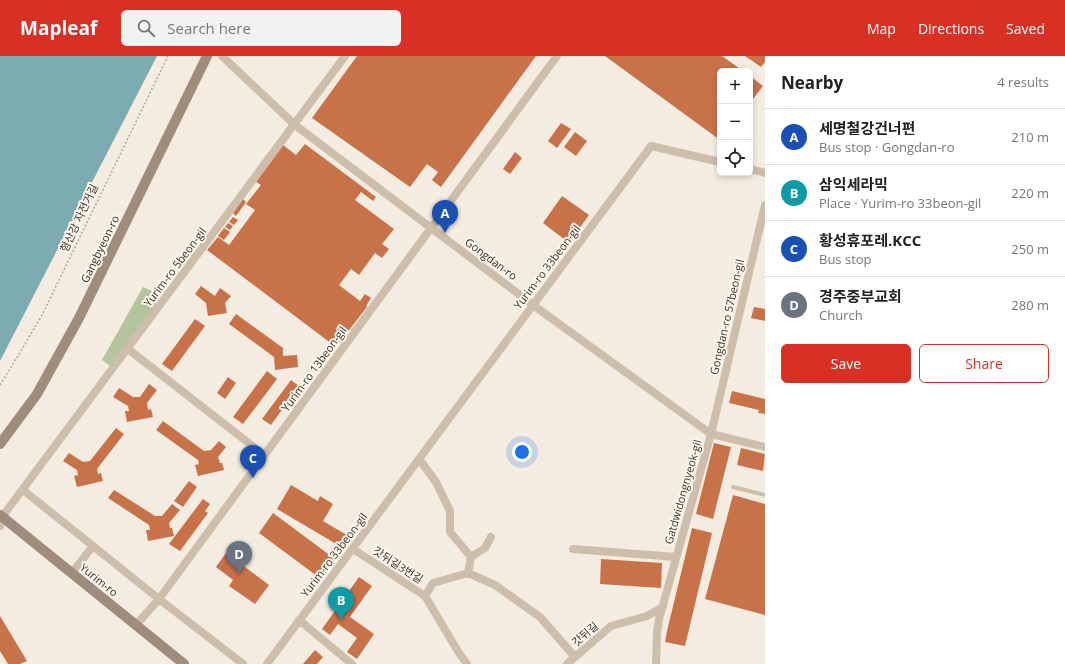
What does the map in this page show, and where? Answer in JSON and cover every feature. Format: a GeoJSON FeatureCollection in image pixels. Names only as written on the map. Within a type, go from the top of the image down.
{"type":"FeatureCollection","features":[{"type":"Feature","properties":{"kind":"street","name":"Gangbyeon-ro"},"geometry":{"type":"LineString","coordinates":[[0,444],[37,394],[79,318],[207,56]]}},
{"type":"Feature","properties":{"kind":"street","name":"Gongdan-ro"},"geometry":{"type":"LineString","coordinates":[[222,56],[295,125],[432,227],[533,305],[711,434],[765,447]]}},
{"type":"Feature","properties":{"kind":"street","name":"Yurim-ro 5beon-gil"},"geometry":{"type":"LineString","coordinates":[[1,519],[345,56]]}},
{"type":"Feature","properties":{"kind":"street","name":"Yurim-ro 13beon-gil"},"geometry":{"type":"LineString","coordinates":[[136,625],[159,599],[557,56]]}},
{"type":"Feature","properties":{"kind":"street","name":"Yurim-ro 33beon-gil"},"geometry":{"type":"LineString","coordinates":[[267,664],[651,146],[717,161]]}},
{"type":"Feature","properties":{"kind":"street"},"geometry":{"type":"LineString","coordinates":[[753,170],[765,173]]}},
{"type":"Feature","properties":{"kind":"street","name":"Gongdan-ro 57beon-gil"},"geometry":{"type":"LineString","coordinates":[[711,434],[765,205]]}},
{"type":"Feature","properties":{"kind":"street"},"geometry":{"type":"LineString","coordinates":[[128,349],[264,456]]}},
{"type":"Feature","properties":{"kind":"street","name":"Gatdwidongnyeok-gil"},"geometry":{"type":"LineString","coordinates":[[656,664],[657,633],[663,607],[711,434]]}},
{"type":"Feature","properties":{"kind":"street"},"geometry":{"type":"LineString","coordinates":[[419,459],[436,482],[450,511],[450,532],[471,557]]}},
{"type":"Feature","properties":{"kind":"street"},"geometry":{"type":"LineString","coordinates":[[23,490],[243,664]]}},
{"type":"Feature","properties":{"kind":"street","name":"Yurim-ro"},"geometry":{"type":"LineString","coordinates":[[1,519],[184,664]]}},
{"type":"Feature","properties":{"kind":"street"},"geometry":{"type":"LineString","coordinates":[[468,573],[471,557],[485,548],[491,536]]}},
{"type":"Feature","properties":{"kind":"street"},"geometry":{"type":"LineString","coordinates":[[72,574],[94,546]]}},
{"type":"Feature","properties":{"kind":"street","name":"갓뒤길3번길"},"geometry":{"type":"LineString","coordinates":[[353,549],[425,596],[467,664]]}},
{"type":"Feature","properties":{"kind":"street","name":"Gatdwidongnyeok-gil"},"geometry":{"type":"LineString","coordinates":[[574,549],[676,556]]}},
{"type":"Feature","properties":{"kind":"street"},"geometry":{"type":"LineString","coordinates":[[425,596],[433,583],[468,573],[495,585],[540,618],[576,657]]}},
{"type":"Feature","properties":{"kind":"street","name":"갓뒤길"},"geometry":{"type":"LineString","coordinates":[[568,664],[611,626],[648,616],[663,607]]}},
{"type":"Feature","properties":{"kind":"street"},"geometry":{"type":"LineString","coordinates":[[299,620],[352,664]]}},
{"type":"Feature","properties":{"kind":"street"},"geometry":{"type":"LineString","coordinates":[[459,653],[461,664]]}},
{"type":"Feature","properties":{"kind":"lane"},"geometry":{"type":"LineString","coordinates":[[733,487],[765,495]]}},
{"type":"Feature","properties":{"kind":"path","name":"형산강 자전거길"},"geometry":{"type":"LineString","coordinates":[[0,385],[43,313],[168,56]]}},
{"type":"Feature","properties":{"kind":"green space"},"geometry":{"type":"Polygon","coordinates":[[[143,287],[159,294],[154,307],[110,366],[102,360],[143,287]]]}},
{"type":"Feature","properties":{"kind":"water"},"geometry":{"type":"Polygon","coordinates":[[[0,56],[157,56],[0,361],[0,56]]]}},
{"type":"Feature","properties":{"kind":"building"},"geometry":{"type":"Polygon","coordinates":[[[357,56],[536,56],[441,187],[432,180],[438,172],[427,164],[410,187],[312,118],[357,56]]]}},
{"type":"Feature","properties":{"kind":"building"},"geometry":{"type":"Polygon","coordinates":[[[605,56],[722,56],[739,68],[717,68],[717,138],[605,56]]]}},
{"type":"Feature","properties":{"kind":"building"},"geometry":{"type":"Polygon","coordinates":[[[745,56],[765,56],[765,62],[761,67],[745,56]]]}},
{"type":"Feature","properties":{"kind":"building"},"geometry":{"type":"Polygon","coordinates":[[[753,78],[763,86],[753,99],[753,78]]]}},
{"type":"Feature","properties":{"kind":"building"},"geometry":{"type":"Polygon","coordinates":[[[561,123],[571,129],[557,148],[548,141],[561,123]]]}},
{"type":"Feature","properties":{"kind":"building"},"geometry":{"type":"Polygon","coordinates":[[[575,132],[587,141],[576,156],[564,147],[575,132]]]}},
{"type":"Feature","properties":{"kind":"building"},"geometry":{"type":"Polygon","coordinates":[[[305,144],[376,197],[373,201],[361,192],[355,200],[394,229],[382,244],[389,249],[382,258],[375,253],[359,275],[351,269],[339,285],[360,301],[365,294],[371,298],[366,306],[367,307],[336,347],[207,250],[218,237],[229,245],[255,210],[246,204],[261,185],[256,182],[283,145],[296,155],[305,144]]]}},
{"type":"Feature","properties":{"kind":"building"},"geometry":{"type":"Polygon","coordinates":[[[515,152],[522,158],[510,174],[503,169],[515,152]]]}},
{"type":"Feature","properties":{"kind":"building"},"geometry":{"type":"Polygon","coordinates":[[[562,196],[589,215],[569,243],[543,223],[562,196]]]}},
{"type":"Feature","properties":{"kind":"building"},"geometry":{"type":"Polygon","coordinates":[[[243,199],[246,202],[236,216],[233,213],[243,199]]]}},
{"type":"Feature","properties":{"kind":"building"},"geometry":{"type":"Polygon","coordinates":[[[233,217],[238,220],[234,225],[229,222],[233,217]]]}},
{"type":"Feature","properties":{"kind":"building"},"geometry":{"type":"Polygon","coordinates":[[[228,223],[233,226],[230,230],[225,227],[228,223]]]}},
{"type":"Feature","properties":{"kind":"building"},"geometry":{"type":"Polygon","coordinates":[[[224,228],[230,232],[224,240],[218,236],[224,228]]]}},
{"type":"Feature","properties":{"kind":"building"},"geometry":{"type":"Polygon","coordinates":[[[201,286],[215,296],[220,288],[231,296],[225,303],[227,313],[208,316],[206,303],[195,294],[201,286]]]}},
{"type":"Feature","properties":{"kind":"building"},"geometry":{"type":"Polygon","coordinates":[[[754,307],[765,309],[765,321],[751,318],[754,307]]]}},
{"type":"Feature","properties":{"kind":"building"},"geometry":{"type":"Polygon","coordinates":[[[236,314],[283,348],[283,356],[297,355],[298,367],[275,370],[274,357],[229,324],[236,314]]]}},
{"type":"Feature","properties":{"kind":"building"},"geometry":{"type":"Polygon","coordinates":[[[195,319],[205,326],[172,371],[162,364],[195,319]]]}},
{"type":"Feature","properties":{"kind":"building"},"geometry":{"type":"Polygon","coordinates":[[[267,371],[277,379],[243,424],[233,417],[267,371]]]}},
{"type":"Feature","properties":{"kind":"building"},"geometry":{"type":"Polygon","coordinates":[[[228,377],[236,383],[225,399],[217,393],[228,377]]]}},
{"type":"Feature","properties":{"kind":"building"},"geometry":{"type":"Polygon","coordinates":[[[291,380],[299,386],[271,425],[262,419],[291,380]]]}},
{"type":"Feature","properties":{"kind":"building"},"geometry":{"type":"Polygon","coordinates":[[[149,384],[157,390],[147,403],[148,410],[151,409],[153,417],[127,422],[125,411],[129,411],[128,406],[113,397],[119,388],[133,397],[140,397],[149,384]]]}},
{"type":"Feature","properties":{"kind":"building"},"geometry":{"type":"Polygon","coordinates":[[[732,391],[765,399],[765,414],[758,413],[759,410],[729,403],[732,391]]]}},
{"type":"Feature","properties":{"kind":"building"},"geometry":{"type":"Polygon","coordinates":[[[163,421],[204,451],[211,450],[219,441],[226,447],[218,457],[224,470],[198,476],[195,465],[199,464],[198,460],[156,430],[163,421]]]}},
{"type":"Feature","properties":{"kind":"building"},"geometry":{"type":"Polygon","coordinates":[[[116,428],[124,434],[97,469],[98,474],[101,473],[103,481],[77,487],[74,476],[78,475],[77,470],[63,461],[69,453],[83,462],[90,461],[116,428]]]}},
{"type":"Feature","properties":{"kind":"building"},"geometry":{"type":"Polygon","coordinates":[[[714,443],[731,447],[713,519],[696,514],[714,443]]]}},
{"type":"Feature","properties":{"kind":"building"},"geometry":{"type":"Polygon","coordinates":[[[741,448],[765,454],[763,471],[737,465],[741,448]]]}},
{"type":"Feature","properties":{"kind":"building"},"geometry":{"type":"Polygon","coordinates":[[[189,481],[197,487],[183,507],[174,501],[189,481]]]}},
{"type":"Feature","properties":{"kind":"building"},"geometry":{"type":"Polygon","coordinates":[[[291,485],[318,501],[320,496],[333,504],[323,521],[350,537],[343,548],[277,509],[291,485]]]}},
{"type":"Feature","properties":{"kind":"building"},"geometry":{"type":"Polygon","coordinates":[[[114,490],[155,516],[162,516],[172,504],[180,510],[169,523],[174,536],[148,541],[146,530],[150,530],[149,525],[108,498],[114,490]]]}},
{"type":"Feature","properties":{"kind":"building"},"geometry":{"type":"Polygon","coordinates":[[[733,495],[765,504],[765,615],[705,599],[733,495]]]}},
{"type":"Feature","properties":{"kind":"building"},"geometry":{"type":"Polygon","coordinates":[[[203,499],[210,504],[205,511],[208,513],[180,551],[169,544],[203,499]]]}},
{"type":"Feature","properties":{"kind":"building"},"geometry":{"type":"Polygon","coordinates":[[[273,513],[335,559],[321,579],[259,533],[273,513]]]}},
{"type":"Feature","properties":{"kind":"building"},"geometry":{"type":"Polygon","coordinates":[[[692,528],[712,533],[685,646],[665,642],[692,528]]]}},
{"type":"Feature","properties":{"kind":"building"},"geometry":{"type":"Polygon","coordinates":[[[226,553],[269,585],[255,604],[229,586],[233,580],[216,567],[226,553]]]}},
{"type":"Feature","properties":{"kind":"building"},"geometry":{"type":"Polygon","coordinates":[[[601,559],[662,563],[661,588],[600,584],[601,559]]]}},
{"type":"Feature","properties":{"kind":"building"},"geometry":{"type":"Polygon","coordinates":[[[359,577],[372,586],[350,617],[374,634],[357,659],[347,652],[357,638],[338,624],[330,635],[322,629],[359,577]]]}},
{"type":"Feature","properties":{"kind":"building"},"geometry":{"type":"Polygon","coordinates":[[[0,616],[27,661],[20,664],[8,664],[0,651],[0,616]]]}},
{"type":"Feature","properties":{"kind":"building"},"geometry":{"type":"Polygon","coordinates":[[[315,650],[323,657],[317,664],[303,664],[315,650]]]}},
{"type":"Feature","properties":{"kind":"place","name":"세명철강건너편"},"geometry":{"type":"Point","coordinates":[445,233]}},
{"type":"Feature","properties":{"kind":"place","name":"황성휴포레.KCC"},"geometry":{"type":"Point","coordinates":[253,478]}},
{"type":"Feature","properties":{"kind":"place","name":"경주중부교회"},"geometry":{"type":"Point","coordinates":[239,574]}},
{"type":"Feature","properties":{"kind":"place","name":"삼익세라믹"},"geometry":{"type":"Point","coordinates":[341,620]}}]}
